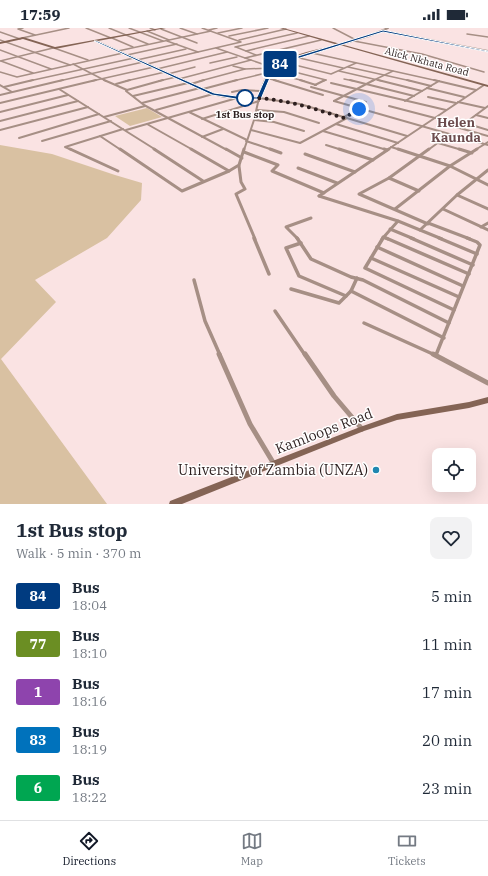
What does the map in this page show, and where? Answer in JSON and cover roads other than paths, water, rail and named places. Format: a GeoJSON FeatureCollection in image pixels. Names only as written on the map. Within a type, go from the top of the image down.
{"type":"FeatureCollection","features":[{"type":"Feature","properties":{"kind":"main road"},"geometry":{"type":"LineString","coordinates":[[0,42],[21,38],[53,48],[165,28]]}},
{"type":"Feature","properties":{"kind":"main road","name":"Alick Nkhata Road"},"geometry":{"type":"LineString","coordinates":[[281,28],[488,86]]}},
{"type":"Feature","properties":{"kind":"main road"},"geometry":{"type":"LineString","coordinates":[[96,41],[213,94],[259,100],[266,78],[274,67],[295,57],[339,45]]}},
{"type":"Feature","properties":{"kind":"main road","name":"Kamloops Road"},"geometry":{"type":"LineString","coordinates":[[174,504],[362,429],[407,414],[469,405],[488,400]]}},
{"type":"Feature","properties":{"kind":"street"},"geometry":{"type":"LineString","coordinates":[[23,28],[18,29],[36,35]]}},
{"type":"Feature","properties":{"kind":"street"},"geometry":{"type":"LineString","coordinates":[[0,32],[21,38],[69,28]]}},
{"type":"Feature","properties":{"kind":"street"},"geometry":{"type":"LineString","coordinates":[[86,28],[134,48]]}},
{"type":"Feature","properties":{"kind":"street"},"geometry":{"type":"LineString","coordinates":[[109,28],[149,44]]}},
{"type":"Feature","properties":{"kind":"street"},"geometry":{"type":"LineString","coordinates":[[130,28],[198,52]]}},
{"type":"Feature","properties":{"kind":"street"},"geometry":{"type":"LineString","coordinates":[[150,28],[155,30]]}},
{"type":"Feature","properties":{"kind":"street"},"geometry":{"type":"LineString","coordinates":[[180,28],[198,34]]}},
{"type":"Feature","properties":{"kind":"street"},"geometry":{"type":"LineString","coordinates":[[202,28],[238,40],[286,29]]}},
{"type":"Feature","properties":{"kind":"street"},"geometry":{"type":"LineString","coordinates":[[208,30],[217,28]]}},
{"type":"Feature","properties":{"kind":"street"},"geometry":{"type":"LineString","coordinates":[[217,33],[242,28]]}},
{"type":"Feature","properties":{"kind":"street"},"geometry":{"type":"LineString","coordinates":[[248,28],[256,30]]}},
{"type":"Feature","properties":{"kind":"street"},"geometry":{"type":"LineString","coordinates":[[228,37],[268,28]]}},
{"type":"Feature","properties":{"kind":"street"},"geometry":{"type":"LineString","coordinates":[[334,28],[355,40],[422,54],[484,72]]}},
{"type":"Feature","properties":{"kind":"street"},"geometry":{"type":"LineString","coordinates":[[339,45],[388,28]]}},
{"type":"Feature","properties":{"kind":"street"},"geometry":{"type":"LineString","coordinates":[[161,29],[197,42]]}},
{"type":"Feature","properties":{"kind":"street"},"geometry":{"type":"LineString","coordinates":[[148,31],[170,40]]}},
{"type":"Feature","properties":{"kind":"street"},"geometry":{"type":"LineString","coordinates":[[118,51],[211,31]]}},
{"type":"Feature","properties":{"kind":"street"},"geometry":{"type":"LineString","coordinates":[[383,31],[488,51]]}},
{"type":"Feature","properties":{"kind":"street"},"geometry":{"type":"LineString","coordinates":[[235,47],[297,33]]}},
{"type":"Feature","properties":{"kind":"street"},"geometry":{"type":"LineString","coordinates":[[467,34],[488,37]]}},
{"type":"Feature","properties":{"kind":"street"},"geometry":{"type":"LineString","coordinates":[[246,51],[309,36]]}},
{"type":"Feature","properties":{"kind":"street"},"geometry":{"type":"LineString","coordinates":[[0,95],[240,42],[238,40]]}},
{"type":"Feature","properties":{"kind":"street"},"geometry":{"type":"LineString","coordinates":[[245,58],[322,40]]}},
{"type":"Feature","properties":{"kind":"street"},"geometry":{"type":"LineString","coordinates":[[5,42],[83,69],[102,79],[116,84],[127,90],[126,91],[146,106],[156,110],[167,118],[242,158]]}},
{"type":"Feature","properties":{"kind":"street"},"geometry":{"type":"LineString","coordinates":[[127,55],[177,44]]}},
{"type":"Feature","properties":{"kind":"street"},"geometry":{"type":"LineString","coordinates":[[228,45],[258,55]]}},
{"type":"Feature","properties":{"kind":"street"},"geometry":{"type":"LineString","coordinates":[[0,61],[53,48],[89,61]]}},
{"type":"Feature","properties":{"kind":"street"},"geometry":{"type":"LineString","coordinates":[[4,87],[83,69],[188,48]]}},
{"type":"Feature","properties":{"kind":"street"},"geometry":{"type":"LineString","coordinates":[[215,48],[274,67],[326,80],[305,90]]}},
{"type":"Feature","properties":{"kind":"street"},"geometry":{"type":"LineString","coordinates":[[0,50],[52,69]]}},
{"type":"Feature","properties":{"kind":"street"},"geometry":{"type":"LineString","coordinates":[[0,103],[227,52]]}},
{"type":"Feature","properties":{"kind":"street"},"geometry":{"type":"LineString","coordinates":[[312,53],[476,90]]}},
{"type":"Feature","properties":{"kind":"street"},"geometry":{"type":"LineString","coordinates":[[0,72],[15,77],[123,54]]}},
{"type":"Feature","properties":{"kind":"street"},"geometry":{"type":"LineString","coordinates":[[210,63],[238,56]]}},
{"type":"Feature","properties":{"kind":"street"},"geometry":{"type":"LineString","coordinates":[[295,57],[344,68]]}},
{"type":"Feature","properties":{"kind":"street"},"geometry":{"type":"LineString","coordinates":[[127,90],[251,60]]}},
{"type":"Feature","properties":{"kind":"street"},"geometry":{"type":"LineString","coordinates":[[0,61],[34,73]]}},
{"type":"Feature","properties":{"kind":"street"},"geometry":{"type":"LineString","coordinates":[[283,62],[331,74],[357,63]]}},
{"type":"Feature","properties":{"kind":"street"},"geometry":{"type":"LineString","coordinates":[[232,65],[245,69]]}},
{"type":"Feature","properties":{"kind":"street"},"geometry":{"type":"LineString","coordinates":[[116,84],[195,67]]}},
{"type":"Feature","properties":{"kind":"street"},"geometry":{"type":"LineString","coordinates":[[133,96],[245,69],[274,67]]}},
{"type":"Feature","properties":{"kind":"street"},"geometry":{"type":"LineString","coordinates":[[348,67],[431,86]]}},
{"type":"Feature","properties":{"kind":"street"},"geometry":{"type":"LineString","coordinates":[[339,71],[422,91]]}},
{"type":"Feature","properties":{"kind":"street"},"geometry":{"type":"LineString","coordinates":[[393,71],[334,102],[487,144]]}},
{"type":"Feature","properties":{"kind":"street"},"geometry":{"type":"LineString","coordinates":[[142,103],[270,72],[316,85]]}},
{"type":"Feature","properties":{"kind":"street"},"geometry":{"type":"LineString","coordinates":[[266,78],[323,95]]}},
{"type":"Feature","properties":{"kind":"street"},"geometry":{"type":"LineString","coordinates":[[344,79],[414,96]]}},
{"type":"Feature","properties":{"kind":"street"},"geometry":{"type":"LineString","coordinates":[[405,101],[439,81]]}},
{"type":"Feature","properties":{"kind":"street"},"geometry":{"type":"LineString","coordinates":[[331,83],[446,110]]}},
{"type":"Feature","properties":{"kind":"street"},"geometry":{"type":"LineString","coordinates":[[0,85],[12,92]]}},
{"type":"Feature","properties":{"kind":"street"},"geometry":{"type":"LineString","coordinates":[[477,254],[398,221],[319,196],[464,97],[484,85]]}},
{"type":"Feature","properties":{"kind":"street"},"geometry":{"type":"LineString","coordinates":[[311,87],[366,102]]}},
{"type":"Feature","properties":{"kind":"street"},"geometry":{"type":"LineString","coordinates":[[427,88],[464,97]]}},
{"type":"Feature","properties":{"kind":"street"},"geometry":{"type":"LineString","coordinates":[[59,90],[111,121],[203,181]]}},
{"type":"Feature","properties":{"kind":"street"},"geometry":{"type":"LineString","coordinates":[[232,92],[242,90],[261,91]]}},
{"type":"Feature","properties":{"kind":"street"},"geometry":{"type":"LineString","coordinates":[[156,110],[213,94]]}},
{"type":"Feature","properties":{"kind":"street"},"geometry":{"type":"LineString","coordinates":[[0,112],[68,95]]}},
{"type":"Feature","properties":{"kind":"street"},"geometry":{"type":"LineString","coordinates":[[428,97],[485,108]]}},
{"type":"Feature","properties":{"kind":"street"},"geometry":{"type":"LineString","coordinates":[[118,171],[65,147],[236,98]]}},
{"type":"Feature","properties":{"kind":"street"},"geometry":{"type":"LineString","coordinates":[[100,136],[182,191],[238,166],[251,130],[259,100]]}},
{"type":"Feature","properties":{"kind":"street"},"geometry":{"type":"LineString","coordinates":[[202,119],[259,100],[300,104],[407,136]]}},
{"type":"Feature","properties":{"kind":"street"},"geometry":{"type":"LineString","coordinates":[[0,121],[78,101]]}},
{"type":"Feature","properties":{"kind":"street"},"geometry":{"type":"LineString","coordinates":[[104,117],[146,106]]}},
{"type":"Feature","properties":{"kind":"street"},"geometry":{"type":"LineString","coordinates":[[389,106],[434,118]]}},
{"type":"Feature","properties":{"kind":"street"},"geometry":{"type":"LineString","coordinates":[[488,106],[465,124],[488,130]]}},
{"type":"Feature","properties":{"kind":"street"},"geometry":{"type":"LineString","coordinates":[[0,130],[88,107]]}},
{"type":"Feature","properties":{"kind":"street"},"geometry":{"type":"LineString","coordinates":[[251,130],[300,143],[336,124],[359,109]]}},
{"type":"Feature","properties":{"kind":"street"},"geometry":{"type":"LineString","coordinates":[[257,110],[284,112],[319,122]]}},
{"type":"Feature","properties":{"kind":"street"},"geometry":{"type":"LineString","coordinates":[[188,112],[247,140],[281,153]]}},
{"type":"Feature","properties":{"kind":"street"},"geometry":{"type":"LineString","coordinates":[[19,138],[99,114]]}},
{"type":"Feature","properties":{"kind":"street"},"geometry":{"type":"LineString","coordinates":[[476,115],[488,118]]}},
{"type":"Feature","properties":{"kind":"street"},"geometry":{"type":"LineString","coordinates":[[254,120],[274,122],[304,131]]}},
{"type":"Feature","properties":{"kind":"street"},"geometry":{"type":"LineString","coordinates":[[42,141],[111,121]]}},
{"type":"Feature","properties":{"kind":"street"},"geometry":{"type":"LineString","coordinates":[[147,124],[229,171]]}},
{"type":"Feature","properties":{"kind":"street"},"geometry":{"type":"LineString","coordinates":[[336,124],[398,143]]}},
{"type":"Feature","properties":{"kind":"street"},"geometry":{"type":"LineString","coordinates":[[440,126],[449,125],[488,136]]}},
{"type":"Feature","properties":{"kind":"street"},"geometry":{"type":"LineString","coordinates":[[202,137],[223,129]]}},
{"type":"Feature","properties":{"kind":"street"},"geometry":{"type":"LineString","coordinates":[[323,131],[388,150]]}},
{"type":"Feature","properties":{"kind":"street"},"geometry":{"type":"LineString","coordinates":[[436,355],[480,245],[479,243],[359,195],[389,178],[450,134]]}},
{"type":"Feature","properties":{"kind":"street"},"geometry":{"type":"LineString","coordinates":[[438,143],[472,153]]}},
{"type":"Feature","properties":{"kind":"street"},"geometry":{"type":"LineString","coordinates":[[395,209],[450,166],[487,144]]}},
{"type":"Feature","properties":{"kind":"street"},"geometry":{"type":"LineString","coordinates":[[326,145],[373,160]]}},
{"type":"Feature","properties":{"kind":"street"},"geometry":{"type":"LineString","coordinates":[[391,147],[450,166],[488,185]]}},
{"type":"Feature","properties":{"kind":"street"},"geometry":{"type":"LineString","coordinates":[[244,152],[278,165],[272,171],[324,193]]}},
{"type":"Feature","properties":{"kind":"street"},"geometry":{"type":"LineString","coordinates":[[305,154],[355,172]]}},
{"type":"Feature","properties":{"kind":"street"},"geometry":{"type":"LineString","coordinates":[[238,166],[241,170],[239,176],[240,181],[245,189],[236,194],[269,274]]}},
{"type":"Feature","properties":{"kind":"street"},"geometry":{"type":"LineString","coordinates":[[298,168],[337,183]]}},
{"type":"Feature","properties":{"kind":"street"},"geometry":{"type":"LineString","coordinates":[[420,230],[457,195],[488,170]]}},
{"type":"Feature","properties":{"kind":"street"},"geometry":{"type":"LineString","coordinates":[[389,178],[419,191]]}},
{"type":"Feature","properties":{"kind":"street"},"geometry":{"type":"LineString","coordinates":[[457,195],[488,209]]}},
{"type":"Feature","properties":{"kind":"street"},"geometry":{"type":"LineString","coordinates":[[443,209],[488,230]]}},
{"type":"Feature","properties":{"kind":"street"},"geometry":{"type":"LineString","coordinates":[[311,218],[286,227],[301,243],[309,256],[315,261],[358,278],[449,323]]}},
{"type":"Feature","properties":{"kind":"street"},"geometry":{"type":"LineString","coordinates":[[398,221],[383,237],[365,268],[454,310]]}},
{"type":"Feature","properties":{"kind":"street"},"geometry":{"type":"LineString","coordinates":[[481,227],[488,222]]}},
{"type":"Feature","properties":{"kind":"street"},"geometry":{"type":"LineString","coordinates":[[390,229],[473,264]]}},
{"type":"Feature","properties":{"kind":"street"},"geometry":{"type":"LineString","coordinates":[[383,237],[469,274]]}},
{"type":"Feature","properties":{"kind":"street"},"geometry":{"type":"LineString","coordinates":[[301,243],[286,248],[299,276],[346,296]]}},
{"type":"Feature","properties":{"kind":"street"},"geometry":{"type":"LineString","coordinates":[[377,247],[463,286]]}},
{"type":"Feature","properties":{"kind":"street"},"geometry":{"type":"LineString","coordinates":[[371,258],[459,297]]}},
{"type":"Feature","properties":{"kind":"street"},"geometry":{"type":"LineString","coordinates":[[291,289],[340,303],[351,291],[358,278]]}},
{"type":"Feature","properties":{"kind":"street"},"geometry":{"type":"LineString","coordinates":[[194,280],[205,321],[250,424],[274,464]]}},
{"type":"Feature","properties":{"kind":"street"},"geometry":{"type":"LineString","coordinates":[[351,291],[444,338]]}},
{"type":"Feature","properties":{"kind":"street"},"geometry":{"type":"LineString","coordinates":[[275,311],[281,322],[334,396],[362,429]]}},
{"type":"Feature","properties":{"kind":"street"},"geometry":{"type":"LineString","coordinates":[[364,323],[436,355],[488,383]]}},
{"type":"Feature","properties":{"kind":"place","name":"1st Bus stop"},"geometry":{"type":"Point","coordinates":[245,98]}},
{"type":"Feature","properties":{"kind":"place","name":"University of Zambia (UNZA)"},"geometry":{"type":"Point","coordinates":[376,470]}},
{"type":"Feature","properties":{"kind":"district","name":"Helen Kaunda"},"geometry":{"type":"Point","coordinates":[456,130]}}]}
